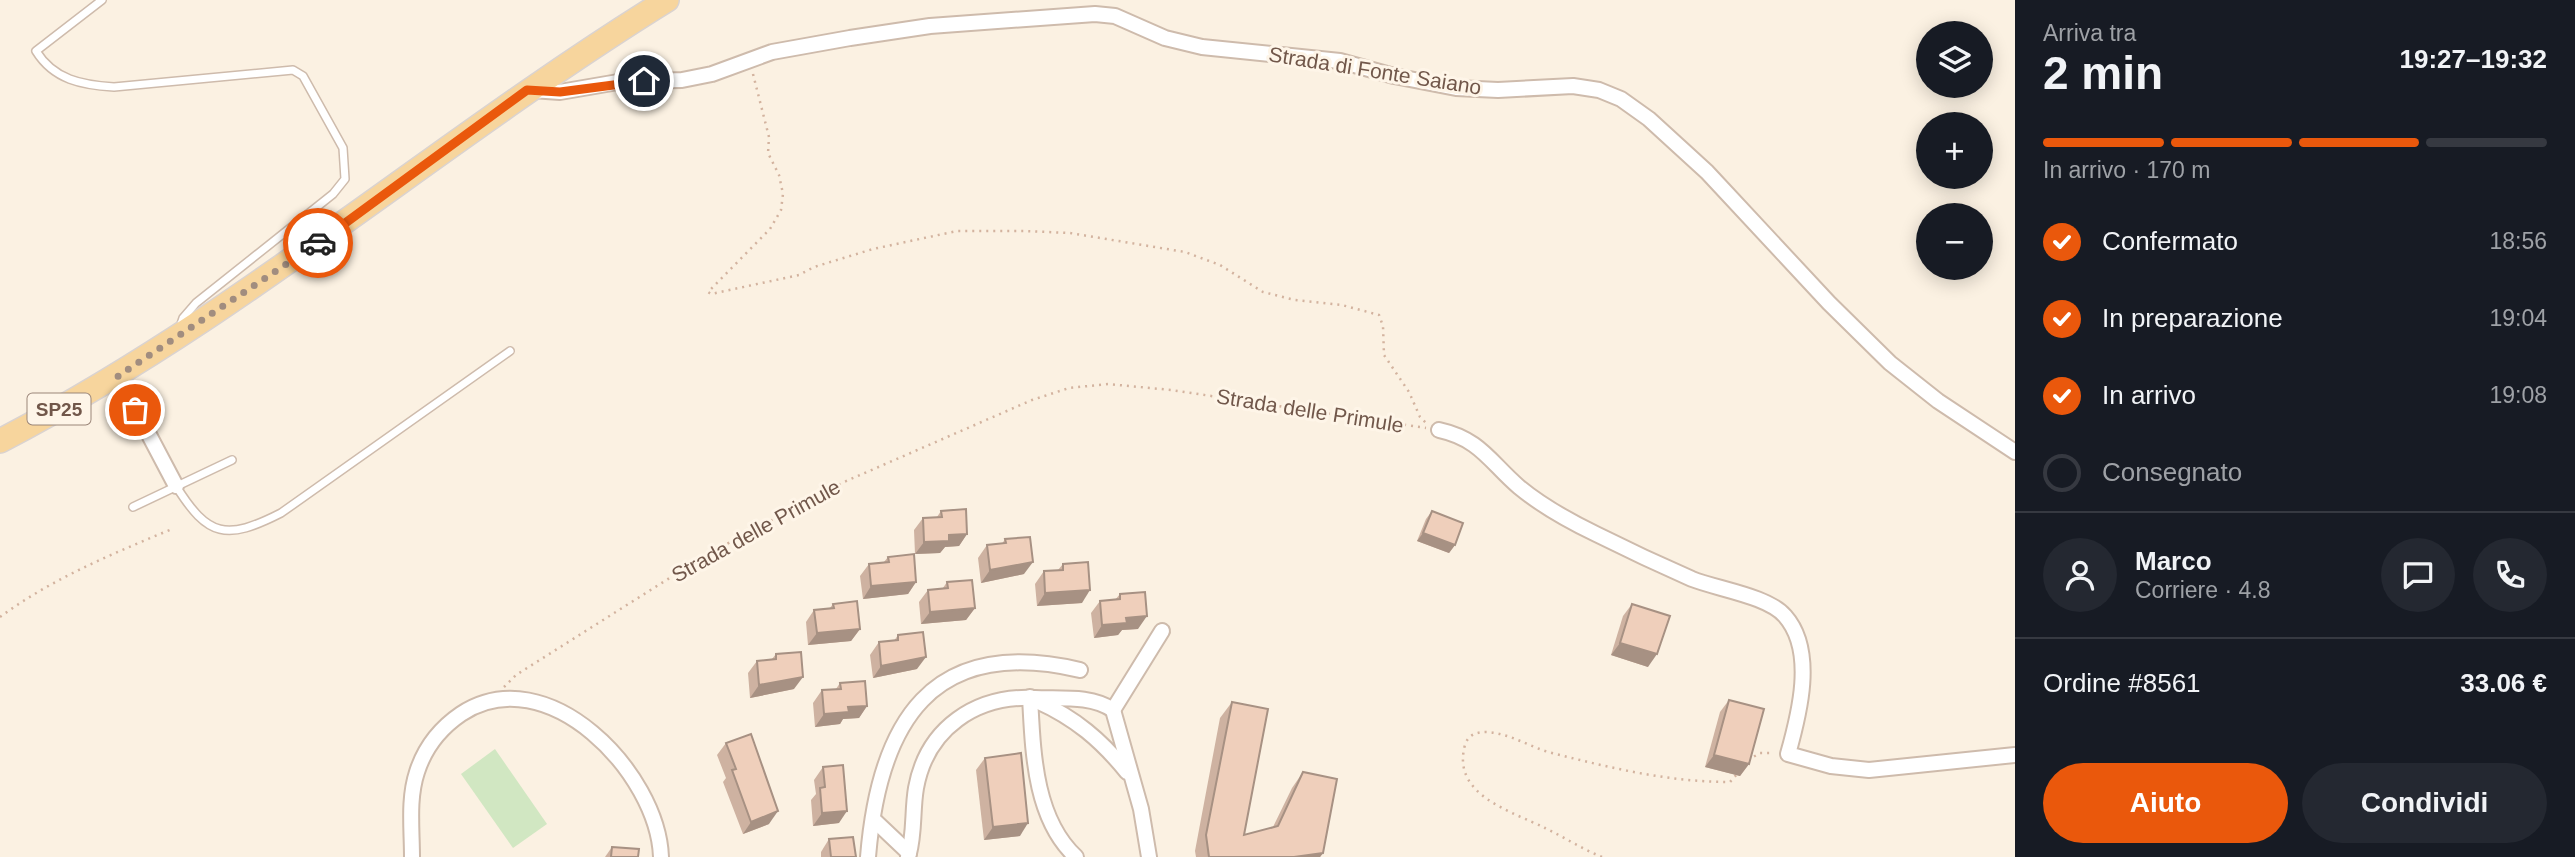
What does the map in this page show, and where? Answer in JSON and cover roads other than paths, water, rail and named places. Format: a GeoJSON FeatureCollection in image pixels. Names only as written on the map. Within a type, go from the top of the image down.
{"type":"FeatureCollection","features":[{"type":"Feature","properties":{"kind":"main road","name":"SP25"},"geometry":{"type":"LineString","coordinates":[[0,441],[118,376],[176,339],[305,253],[527,90],[667,0]]}},
{"type":"Feature","properties":{"kind":"street","name":"Strada di Fonte Saiano"},"geometry":{"type":"LineString","coordinates":[[527,90],[560,92],[624,81],[682,80],[712,75],[772,52],[929,26],[1095,14],[1115,16],[1165,38],[1202,47],[1340,61],[1394,76],[1456,88],[1498,90],[1573,86],[1599,90],[1622,99],[1707,172],[1829,303],[1891,363],[1938,401],[2015,452]]}},
{"type":"Feature","properties":{"kind":"street"},"geometry":{"type":"LineString","coordinates":[[118,376],[176,486]]}},
{"type":"Feature","properties":{"kind":"street"},"geometry":{"type":"LineString","coordinates":[[1439,430],[1460,435],[1475,443],[1519,486],[1549,509],[1694,580],[1769,605],[1784,614],[1794,629],[1801,655],[1797,719],[1788,754],[1831,766],[1869,770],[2015,755]]}},
{"type":"Feature","properties":{"kind":"street"},"geometry":{"type":"LineString","coordinates":[[1149,857],[1141,809],[1113,710],[1162,631]]}},
{"type":"Feature","properties":{"kind":"street"},"geometry":{"type":"LineString","coordinates":[[868,857],[873,819],[889,749],[904,720],[933,690],[975,667],[1004,662],[1028,660],[1080,670]]}},
{"type":"Feature","properties":{"kind":"street"},"geometry":{"type":"LineString","coordinates":[[909,855],[916,788],[923,763],[935,741],[968,711],[986,703],[1030,697],[1090,700],[1113,710]]}},
{"type":"Feature","properties":{"kind":"street"},"geometry":{"type":"LineString","coordinates":[[1030,697],[1083,726],[1107,747],[1130,776]]}},
{"type":"Feature","properties":{"kind":"street"},"geometry":{"type":"LineString","coordinates":[[1030,697],[1044,805],[1051,828],[1076,857]]}},
{"type":"Feature","properties":{"kind":"street"},"geometry":{"type":"LineString","coordinates":[[412,857],[411,806],[416,773],[427,747],[445,725],[467,710],[492,700],[520,700],[550,707],[580,723],[611,751],[639,785],[655,821],[664,856]]}},
{"type":"Feature","properties":{"kind":"street"},"geometry":{"type":"LineString","coordinates":[[873,819],[909,855]]}},
{"type":"Feature","properties":{"kind":"lane"},"geometry":{"type":"LineString","coordinates":[[102,0],[36,51],[44,63],[62,77],[88,86],[114,87],[293,70],[303,76],[343,148],[345,179],[333,194],[196,303],[183,318],[176,339]]}},
{"type":"Feature","properties":{"kind":"lane"},"geometry":{"type":"LineString","coordinates":[[176,486],[195,516],[214,528],[236,530],[257,526],[281,513],[510,351]]}},
{"type":"Feature","properties":{"kind":"lane"},"geometry":{"type":"LineString","coordinates":[[133,507],[232,460]]}}]}
